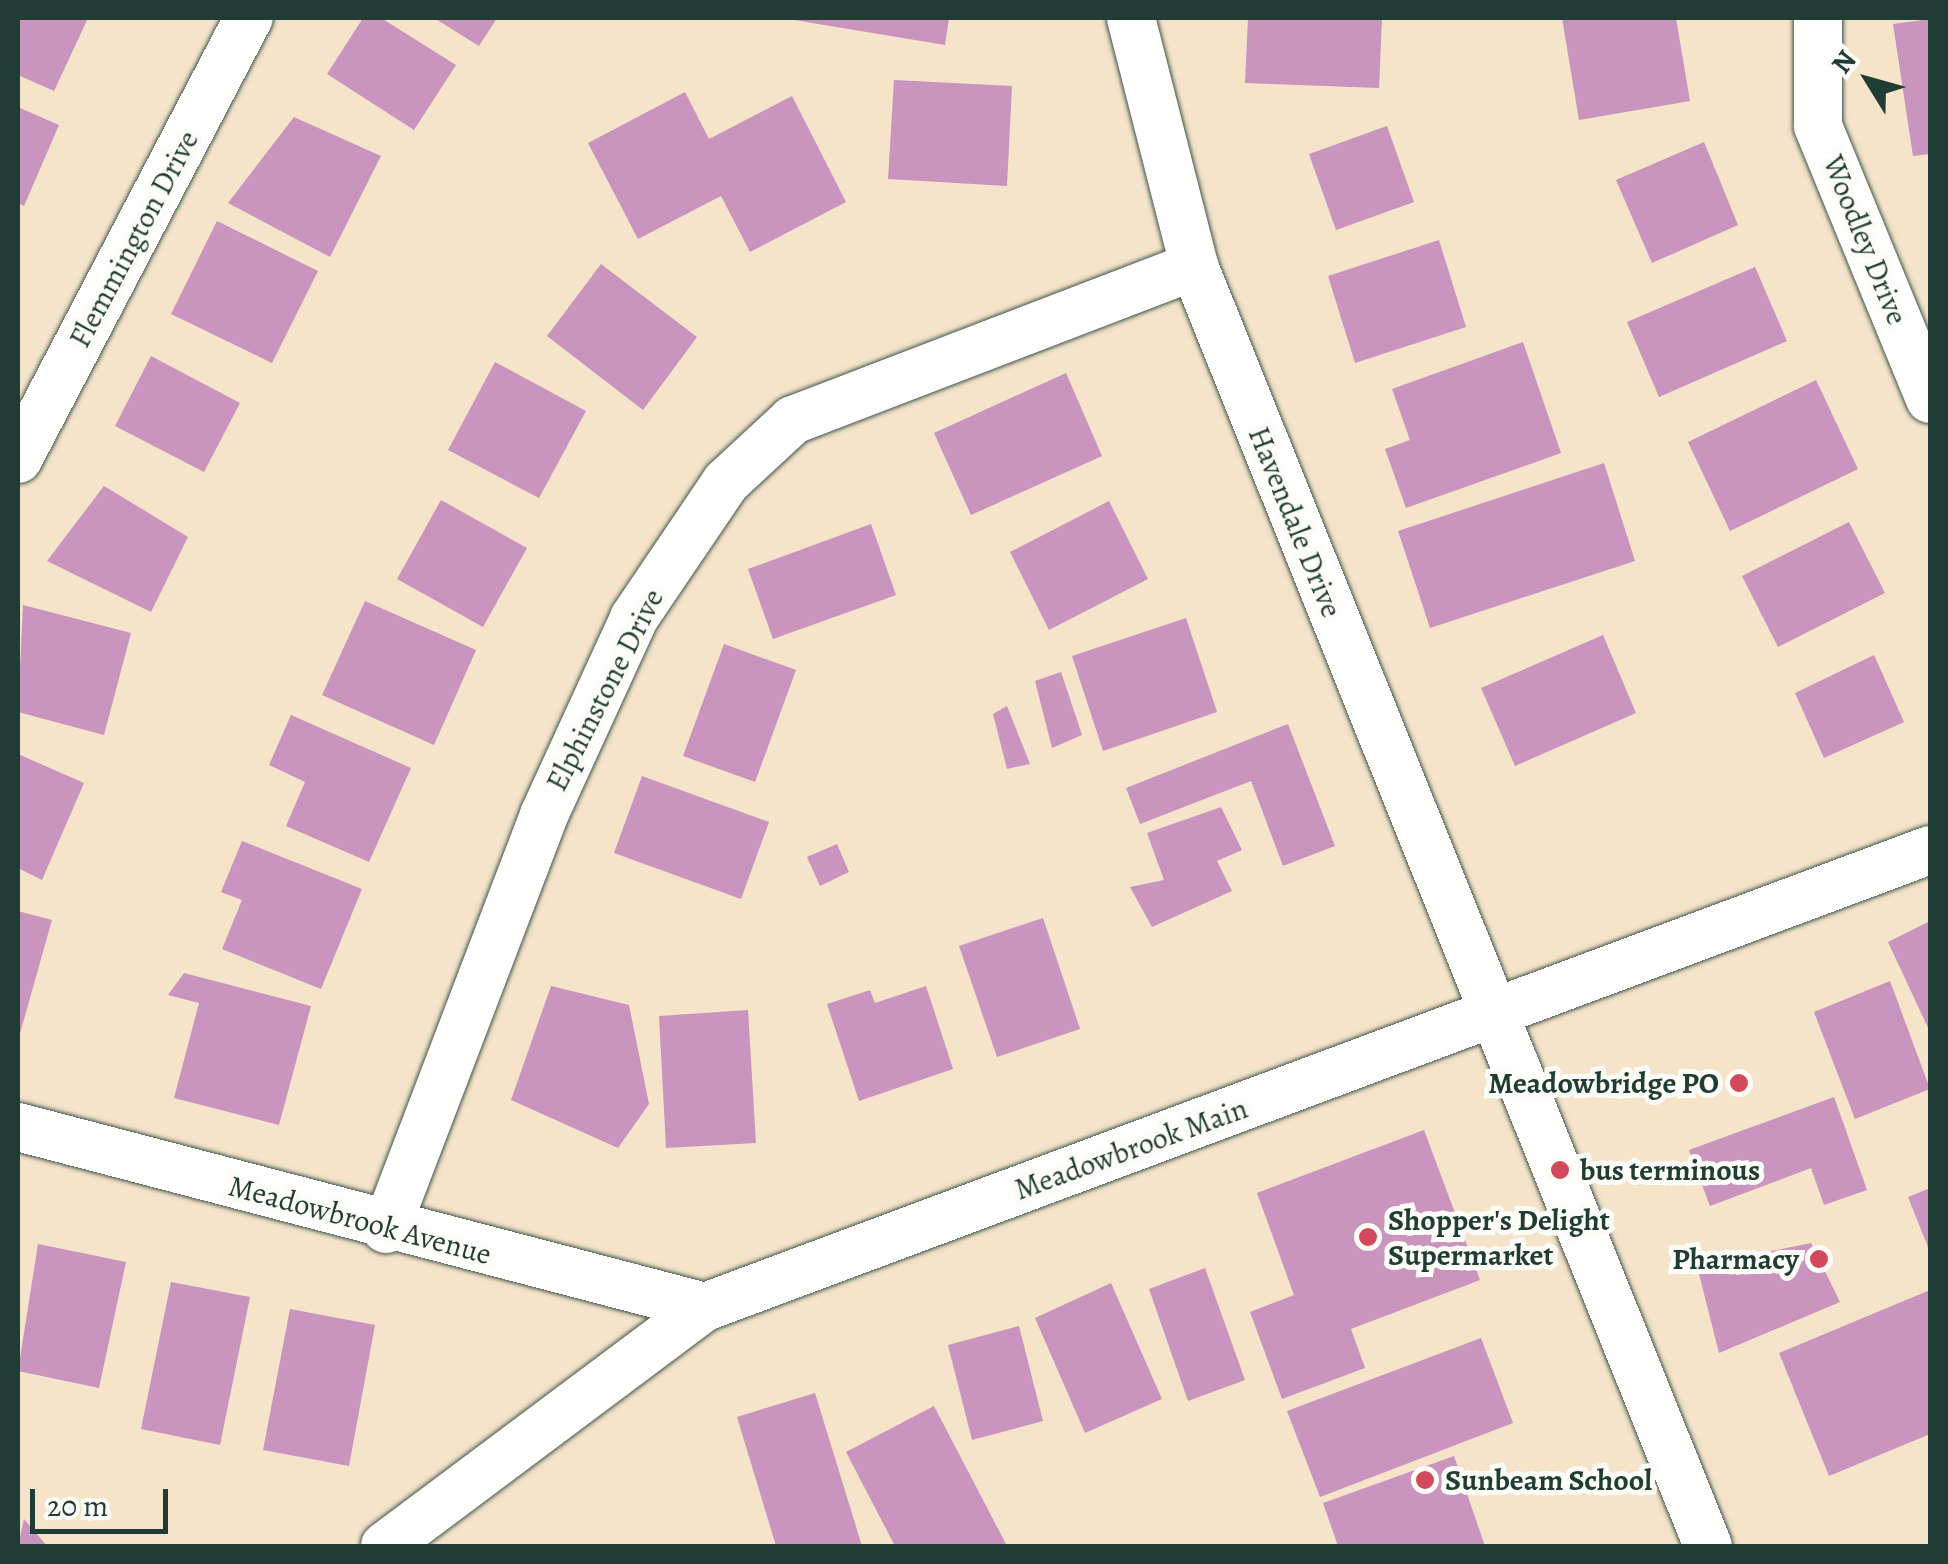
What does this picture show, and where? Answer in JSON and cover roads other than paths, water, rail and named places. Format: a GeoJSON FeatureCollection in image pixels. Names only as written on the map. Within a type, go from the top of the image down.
{"type":"FeatureCollection","features":[{"type":"Feature","properties":{"kind":"street","name":"Flemmington Drive"},"geometry":{"type":"LineString","coordinates":[[18,459],[249,18]]}},
{"type":"Feature","properties":{"kind":"street","name":"Havendale Drive"},"geometry":{"type":"LineString","coordinates":[[1132,18],[1194,266],[1708,1546]]}},
{"type":"Feature","properties":{"kind":"street","name":"Woodley Drive"},"geometry":{"type":"LineString","coordinates":[[1818,18],[1818,126],[1930,399]]}},
{"type":"Feature","properties":{"kind":"street","name":"Elphinstone Drive"},"geometry":{"type":"LineString","coordinates":[[386,1228],[544,814],[634,618],[726,482],[792,420],[1194,266]]}},
{"type":"Feature","properties":{"kind":"street","name":"Meadowbrook Main"},"geometry":{"type":"LineString","coordinates":[[386,1546],[704,1307],[1930,850]]}},
{"type":"Feature","properties":{"kind":"street","name":"Meadowbrook Avenue"},"geometry":{"type":"LineString","coordinates":[[18,1127],[386,1228],[704,1307]]}},
{"type":"Feature","properties":{"kind":"place","name":"Meadowbridge PO"},"geometry":{"type":"Point","coordinates":[1739,1083]}},
{"type":"Feature","properties":{"kind":"place","name":"bus terminous"},"geometry":{"type":"Point","coordinates":[1560,1170]}},
{"type":"Feature","properties":{"kind":"place","name":"Shopper's Delight Supermarket"},"geometry":{"type":"Point","coordinates":[1368,1237]}},
{"type":"Feature","properties":{"kind":"place","name":"Pharmacy"},"geometry":{"type":"Point","coordinates":[1819,1259]}},
{"type":"Feature","properties":{"kind":"place","name":"Sunbeam School"},"geometry":{"type":"Point","coordinates":[1425,1480]}}]}
